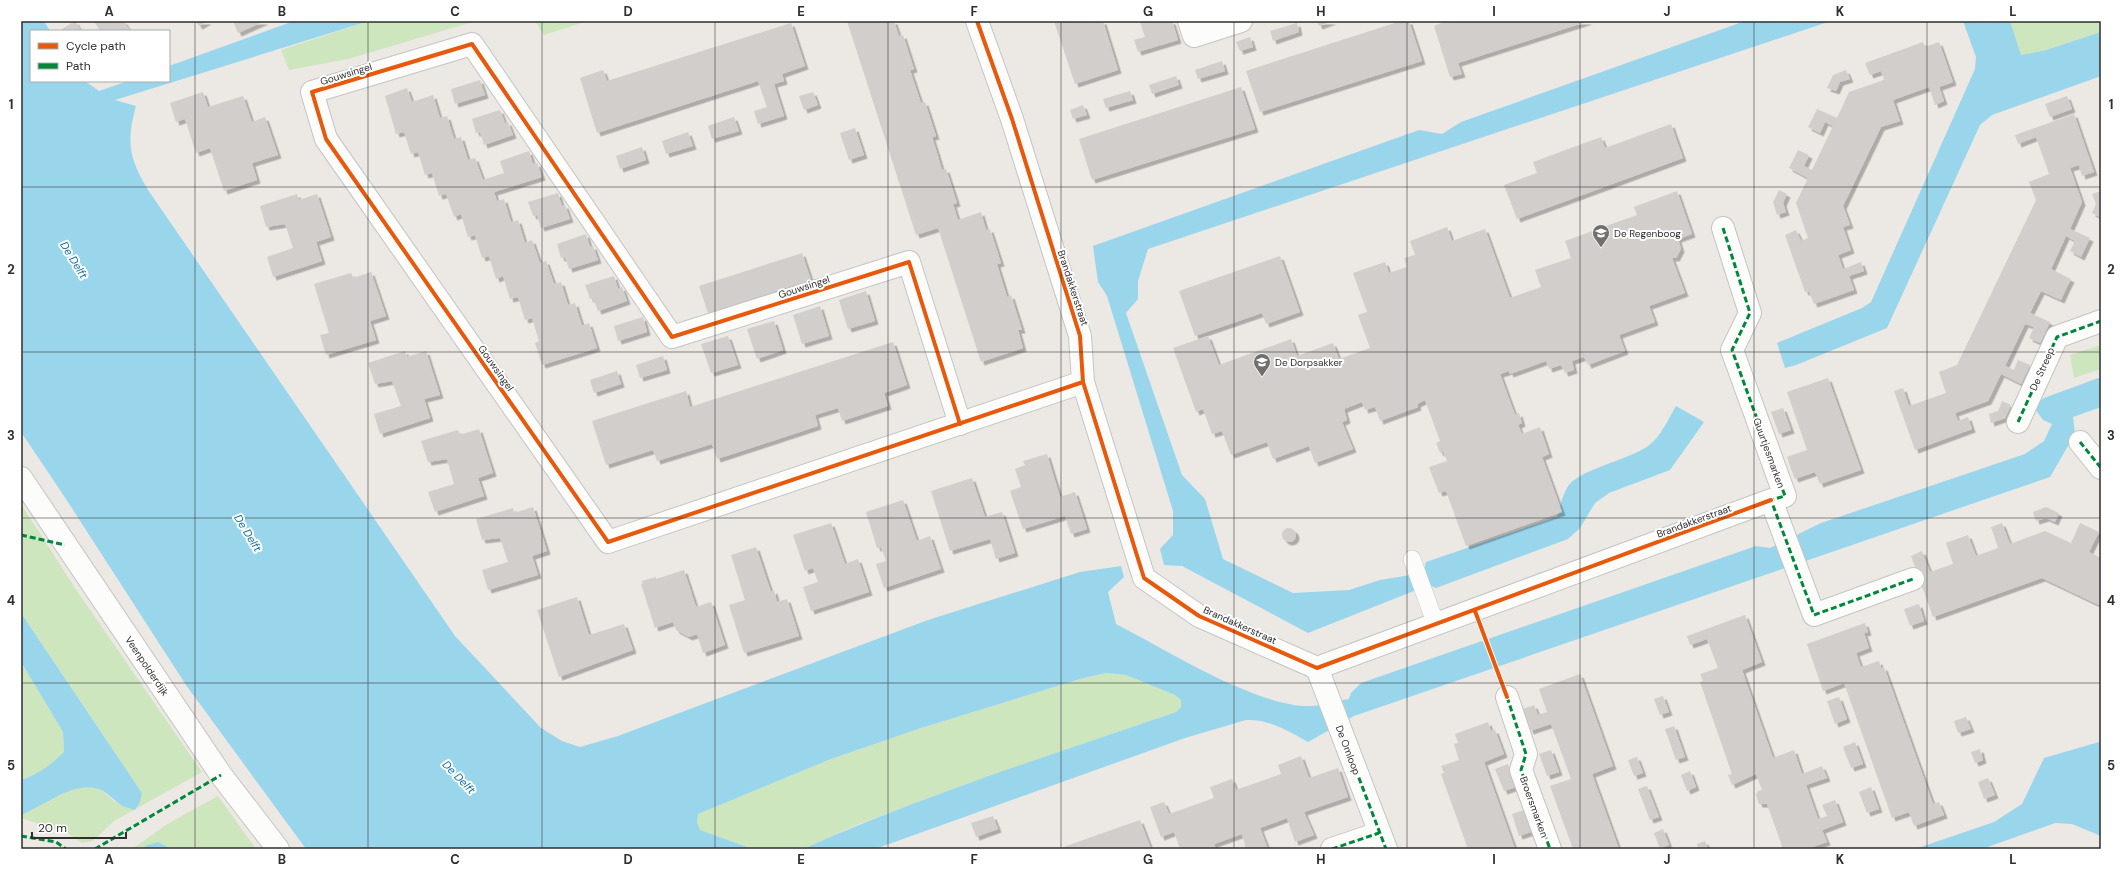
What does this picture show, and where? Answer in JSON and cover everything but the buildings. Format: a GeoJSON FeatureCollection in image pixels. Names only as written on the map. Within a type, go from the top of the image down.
{"type":"FeatureCollection","features":[{"type":"Feature","properties":{"kind":"street","name":"Brandakkerstraat"},"geometry":{"type":"LineString","coordinates":[[977,21],[1012,119],[1080,336],[1083,382],[1144,578],[1199,616],[1317,668],[1771,500]]}},
{"type":"Feature","properties":{"kind":"street"},"geometry":{"type":"LineString","coordinates":[[1189,21],[1194,36],[1241,21]]}},
{"type":"Feature","properties":{"kind":"street","name":"Gouwsingel"},"geometry":{"type":"LineString","coordinates":[[960,424],[909,262],[672,337],[472,44],[312,92],[326,139],[608,542],[960,424],[1083,382]]}},
{"type":"Feature","properties":{"kind":"street","name":"Guurtjesmarken"},"geometry":{"type":"LineString","coordinates":[[1723,228],[1750,313],[1732,350],[1785,496],[1771,500],[1814,615],[1913,579]]}},
{"type":"Feature","properties":{"kind":"street","name":"De Streep"},"geometry":{"type":"LineString","coordinates":[[2018,422],[2057,337],[2101,321]]}},
{"type":"Feature","properties":{"kind":"street"},"geometry":{"type":"LineString","coordinates":[[2080,442],[2101,468]]}},
{"type":"Feature","properties":{"kind":"street","name":"Veenpolderdijk"},"geometry":{"type":"LineString","coordinates":[[21,478],[221,775],[278,849]]}},
{"type":"Feature","properties":{"kind":"street","name":"De Omloop"},"geometry":{"type":"LineString","coordinates":[[1317,668],[1382,841],[1332,849]]}},
{"type":"Feature","properties":{"kind":"street","name":"Broersmarken"},"geometry":{"type":"LineString","coordinates":[[1507,697],[1526,754],[1521,770],[1550,849]]}},
{"type":"Feature","properties":{"kind":"lane"},"geometry":{"type":"LineString","coordinates":[[1412,559],[1436,625]]}},
{"type":"Feature","properties":{"kind":"green space"},"geometry":{"type":"Polygon","coordinates":[[[369,21],[476,21],[348,59],[289,70],[281,50],[369,21]]]}},
{"type":"Feature","properties":{"kind":"green space"},"geometry":{"type":"Polygon","coordinates":[[[535,21],[588,21],[544,35],[535,21]]]}},
{"type":"Feature","properties":{"kind":"green space"},"geometry":{"type":"Polygon","coordinates":[[[2010,21],[2101,21],[2101,32],[2046,50],[2021,55],[2010,21]]]}},
{"type":"Feature","properties":{"kind":"green space"},"geometry":{"type":"Polygon","coordinates":[[[2101,345],[2101,369],[2074,378],[2070,355],[2101,345]]]}},
{"type":"Feature","properties":{"kind":"green space"},"geometry":{"type":"Polygon","coordinates":[[[21,504],[75,588],[202,772],[114,821],[93,841],[82,843],[67,833],[21,818],[21,815],[56,796],[84,787],[99,789],[115,802],[142,793],[21,613],[21,504]]]}},
{"type":"Feature","properties":{"kind":"green space"},"geometry":{"type":"Polygon","coordinates":[[[21,662],[63,732],[64,752],[44,768],[21,780],[21,662]]]}},
{"type":"Feature","properties":{"kind":"green space"},"geometry":{"type":"Polygon","coordinates":[[[1106,673],[1126,675],[1175,695],[1181,700],[1181,707],[1176,712],[960,786],[854,826],[803,849],[753,849],[699,830],[697,822],[698,814],[831,759],[918,729],[1080,679],[1106,673]]]}},
{"type":"Feature","properties":{"kind":"green space"},"geometry":{"type":"Polygon","coordinates":[[[218,796],[256,849],[132,849],[169,823],[218,796]]]}},
{"type":"Feature","properties":{"kind":"water","name":"De Delft"},"geometry":{"type":"Polygon","coordinates":[[[21,21],[44,21],[49,30],[30,30],[30,82],[86,82],[99,91],[125,82],[170,82],[170,66],[294,21],[369,21],[115,100],[136,106],[131,130],[131,150],[133,159],[148,190],[455,636],[541,728],[562,741],[580,747],[618,736],[928,620],[1080,572],[1121,566],[1124,577],[1108,592],[1116,624],[1213,676],[1266,698],[1291,704],[1313,706],[1349,699],[1351,693],[1361,683],[1756,546],[1770,548],[1821,523],[2025,454],[2044,441],[2052,424],[2043,420],[2033,406],[2044,398],[2101,377],[2101,407],[2073,417],[2075,434],[2050,477],[1354,716],[1308,742],[1286,730],[1263,721],[1246,720],[1185,738],[875,849],[803,849],[849,829],[941,793],[1176,712],[1181,707],[1181,700],[1175,695],[1126,675],[1106,673],[1080,679],[918,729],[831,759],[698,814],[697,822],[700,830],[753,849],[306,849],[186,685],[21,432],[21,21]]]}},
{"type":"Feature","properties":{"kind":"water"},"geometry":{"type":"Polygon","coordinates":[[[1745,21],[1831,21],[1148,249],[1138,281],[1138,299],[1126,313],[1182,475],[1205,499],[1223,559],[1293,593],[1349,590],[1380,580],[1423,573],[1426,562],[1557,517],[1567,488],[1572,482],[1592,470],[1629,456],[1648,446],[1657,438],[1676,406],[1704,422],[1670,470],[1609,493],[1595,503],[1580,528],[1568,539],[1436,588],[1429,585],[1308,633],[1182,566],[1164,565],[1160,549],[1173,535],[1173,511],[1107,296],[1098,282],[1093,246],[1419,130],[1442,134],[1461,122],[1745,21]]]}},
{"type":"Feature","properties":{"kind":"water"},"geometry":{"type":"Polygon","coordinates":[[[1963,21],[2010,21],[2021,55],[2046,50],[2101,32],[2101,76],[1992,115],[1980,125],[1887,328],[1796,365],[1785,368],[1777,343],[1862,308],[1871,302],[1975,69],[1976,57],[1963,21]]]}},
{"type":"Feature","properties":{"kind":"water"},"geometry":{"type":"Polygon","coordinates":[[[21,613],[142,793],[140,802],[135,810],[120,804],[103,791],[93,788],[83,788],[61,794],[21,815],[21,780],[44,769],[64,752],[63,732],[21,662],[21,613]]]}},
{"type":"Feature","properties":{"kind":"water"},"geometry":{"type":"Polygon","coordinates":[[[2101,742],[2101,836],[2072,824],[2055,823],[1982,849],[1915,849],[1994,822],[2022,804],[2044,758],[2101,742]]]}},
{"type":"Feature","properties":{"kind":"water"},"geometry":{"type":"Polygon","coordinates":[[[158,842],[171,849],[144,849],[145,846],[158,842]]]}},
{"type":"Feature","properties":{"kind":"marked path"},"geometry":{"type":"LineString","coordinates":[[1723,228],[1750,313],[1732,350],[1785,496],[1771,500],[1814,615],[1913,579]]}},
{"type":"Feature","properties":{"kind":"marked path"},"geometry":{"type":"LineString","coordinates":[[2018,422],[2057,337],[2101,321]]}},
{"type":"Feature","properties":{"kind":"marked path"},"geometry":{"type":"LineString","coordinates":[[2080,442],[2101,468]]}},
{"type":"Feature","properties":{"kind":"marked path"},"geometry":{"type":"LineString","coordinates":[[21,535],[65,545]]}},
{"type":"Feature","properties":{"kind":"marked path"},"geometry":{"type":"LineString","coordinates":[[1507,697],[1526,754],[1521,770],[1550,849]]}},
{"type":"Feature","properties":{"kind":"marked path"},"geometry":{"type":"LineString","coordinates":[[1346,744],[1386,849]]}},
{"type":"Feature","properties":{"kind":"marked path"},"geometry":{"type":"LineString","coordinates":[[95,849],[221,775]]}},
{"type":"Feature","properties":{"kind":"marked path"},"geometry":{"type":"LineString","coordinates":[[1332,849],[1379,833]]}},
{"type":"Feature","properties":{"kind":"marked path"},"geometry":{"type":"LineString","coordinates":[[21,836],[56,842],[66,849]]}},
{"type":"Feature","properties":{"kind":"cycle path"},"geometry":{"type":"LineString","coordinates":[[977,21],[1012,119],[1080,336],[1083,382],[1144,578],[1199,616],[1317,668],[1771,500]]}},
{"type":"Feature","properties":{"kind":"cycle path"},"geometry":{"type":"LineString","coordinates":[[960,424],[909,262],[672,337],[472,44],[312,92],[326,139],[608,542],[1083,382]]}},
{"type":"Feature","properties":{"kind":"cycle path"},"geometry":{"type":"LineString","coordinates":[[1475,611],[1507,697]]}},
{"type":"Feature","properties":{"kind":"place","name":"De Regenboog"},"geometry":{"type":"Point","coordinates":[1601,248]}},
{"type":"Feature","properties":{"kind":"place","name":"De Dorpsakker"},"geometry":{"type":"Point","coordinates":[1262,377]}}]}
